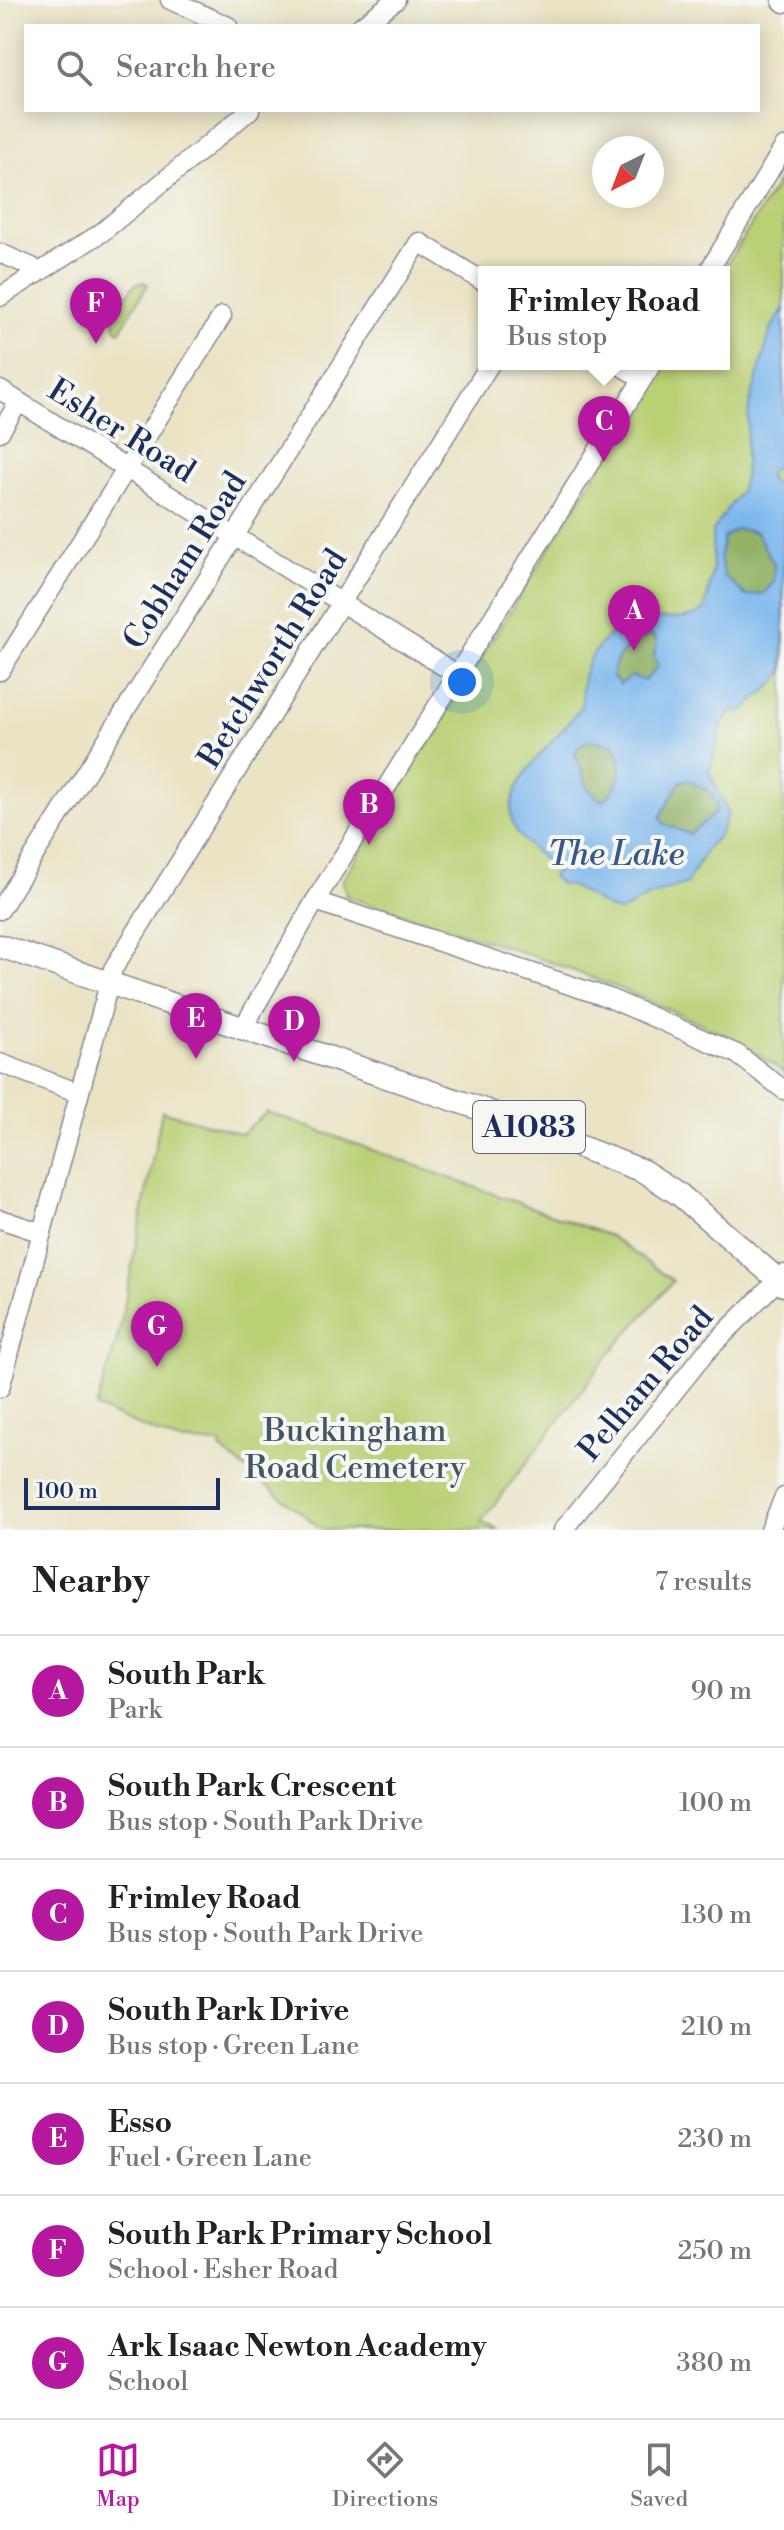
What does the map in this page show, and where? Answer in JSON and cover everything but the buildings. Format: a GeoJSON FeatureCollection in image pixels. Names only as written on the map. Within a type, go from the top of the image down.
{"type":"FeatureCollection","features":[{"type":"Feature","properties":{"kind":"main road","name":"A1083"},"geometry":{"type":"LineString","coordinates":[[0,946],[487,1111],[643,1171],[680,1195],[782,1280]]}},
{"type":"Feature","properties":{"kind":"street"},"geometry":{"type":"LineString","coordinates":[[170,0],[224,24]]}},
{"type":"Feature","properties":{"kind":"street"},"geometry":{"type":"LineString","coordinates":[[364,24],[396,0]]}},
{"type":"Feature","properties":{"kind":"street"},"geometry":{"type":"LineString","coordinates":[[0,297],[101,233],[248,112]]}},
{"type":"Feature","properties":{"kind":"street"},"geometry":{"type":"LineString","coordinates":[[712,266],[784,147]]}},
{"type":"Feature","properties":{"kind":"street","name":"Cobham Road"},"geometry":{"type":"LineString","coordinates":[[0,910],[419,242],[478,278]]}},
{"type":"Feature","properties":{"kind":"street"},"geometry":{"type":"LineString","coordinates":[[0,253],[32,267],[37,274]]}},
{"type":"Feature","properties":{"kind":"street"},"geometry":{"type":"LineString","coordinates":[[0,671],[222,316]]}},
{"type":"Feature","properties":{"kind":"street","name":"Betchworth Road"},"geometry":{"type":"LineString","coordinates":[[1,1377],[113,969],[486,370]]}},
{"type":"Feature","properties":{"kind":"street"},"geometry":{"type":"LineString","coordinates":[[242,1030],[315,901],[647,372]]}},
{"type":"Feature","properties":{"kind":"street","name":"Esher Road"},"geometry":{"type":"LineString","coordinates":[[0,390],[456,674]]}},
{"type":"Feature","properties":{"kind":"street"},"geometry":{"type":"LineString","coordinates":[[0,432],[19,402]]}},
{"type":"Feature","properties":{"kind":"street"},"geometry":{"type":"LineString","coordinates":[[315,901],[609,998],[737,1054],[784,1090]]}},
{"type":"Feature","properties":{"kind":"street"},"geometry":{"type":"LineString","coordinates":[[0,1063],[79,1093]]}},
{"type":"Feature","properties":{"kind":"street"},"geometry":{"type":"LineString","coordinates":[[0,1219],[42,1233]]}},
{"type":"Feature","properties":{"kind":"street","name":"Pelham Road"},"geometry":{"type":"LineString","coordinates":[[563,1530],[706,1352],[782,1280]]}},
{"type":"Feature","properties":{"kind":"street"},"geometry":{"type":"LineString","coordinates":[[770,1530],[784,1497]]}},
{"type":"Feature","properties":{"kind":"green space"},"geometry":{"type":"Polygon","coordinates":[[[784,172],[784,1073],[720,1032],[685,1016],[575,971],[347,897],[342,881],[660,370],[730,370],[730,266],[726,266],[784,172]]]}},
{"type":"Feature","properties":{"kind":"green space"},"geometry":{"type":"Polygon","coordinates":[[[148,284],[120,331],[116,329],[113,317],[134,285],[148,284]]]}},
{"type":"Feature","properties":{"kind":"green space"},"geometry":{"type":"Polygon","coordinates":[[[737,529],[756,532],[774,564],[774,582],[764,593],[747,596],[723,576],[720,555],[724,537],[737,529]]]}},
{"type":"Feature","properties":{"kind":"green space"},"geometry":{"type":"Polygon","coordinates":[[[652,635],[657,640],[654,656],[659,666],[647,679],[621,686],[612,676],[617,661],[631,645],[652,635]]]}},
{"type":"Feature","properties":{"kind":"green space"},"geometry":{"type":"Polygon","coordinates":[[[590,740],[614,745],[620,760],[620,776],[614,790],[602,801],[588,789],[575,753],[580,745],[590,740]]]}},
{"type":"Feature","properties":{"kind":"green space"},"geometry":{"type":"Polygon","coordinates":[[[689,780],[710,792],[717,803],[716,813],[689,834],[664,824],[660,817],[681,781],[689,780]]]}},
{"type":"Feature","properties":{"kind":"green space","name":"Buckingham Road Cemetery"},"geometry":{"type":"Polygon","coordinates":[[[162,1111],[242,1134],[267,1112],[610,1236],[673,1281],[608,1356],[481,1522],[499,1530],[323,1530],[220,1449],[221,1444],[176,1441],[96,1408],[119,1333],[162,1111]]]}},
{"type":"Feature","properties":{"kind":"water","name":"The Lake"},"geometry":{"type":"Polygon","coordinates":[[[784,308],[784,469],[774,468],[769,473],[770,481],[784,488],[783,671],[775,683],[739,713],[734,709],[723,723],[709,772],[728,813],[719,836],[709,845],[687,883],[647,897],[620,912],[573,887],[561,885],[552,876],[557,871],[517,832],[511,816],[513,799],[531,766],[580,708],[586,667],[609,636],[634,621],[688,617],[705,609],[713,568],[712,532],[740,491],[744,478],[749,406],[771,329],[784,308]],[[737,529],[724,537],[720,555],[723,575],[746,596],[764,593],[774,582],[774,564],[756,532],[737,529]],[[652,635],[631,645],[617,661],[612,676],[620,685],[632,676],[645,681],[658,666],[654,656],[657,640],[652,635]],[[590,740],[580,745],[575,753],[588,789],[602,801],[614,790],[620,776],[618,752],[614,745],[590,740]],[[689,780],[681,781],[660,817],[664,824],[689,834],[716,813],[717,803],[710,792],[689,780]]]}},
{"type":"Feature","properties":{"kind":"place","name":"South Park Primary School"},"geometry":{"type":"Point","coordinates":[96,344]}},
{"type":"Feature","properties":{"kind":"place","name":"Frimley Road"},"geometry":{"type":"Point","coordinates":[604,462]}},
{"type":"Feature","properties":{"kind":"place","name":"South Park"},"geometry":{"type":"Point","coordinates":[634,651]}},
{"type":"Feature","properties":{"kind":"place","name":"South Park Crescent"},"geometry":{"type":"Point","coordinates":[369,845]}},
{"type":"Feature","properties":{"kind":"place","name":"Esso"},"geometry":{"type":"Point","coordinates":[196,1059]}},
{"type":"Feature","properties":{"kind":"place","name":"South Park Drive"},"geometry":{"type":"Point","coordinates":[294,1062]}},
{"type":"Feature","properties":{"kind":"place","name":"Ark Isaac Newton Academy"},"geometry":{"type":"Point","coordinates":[157,1367]}}]}
